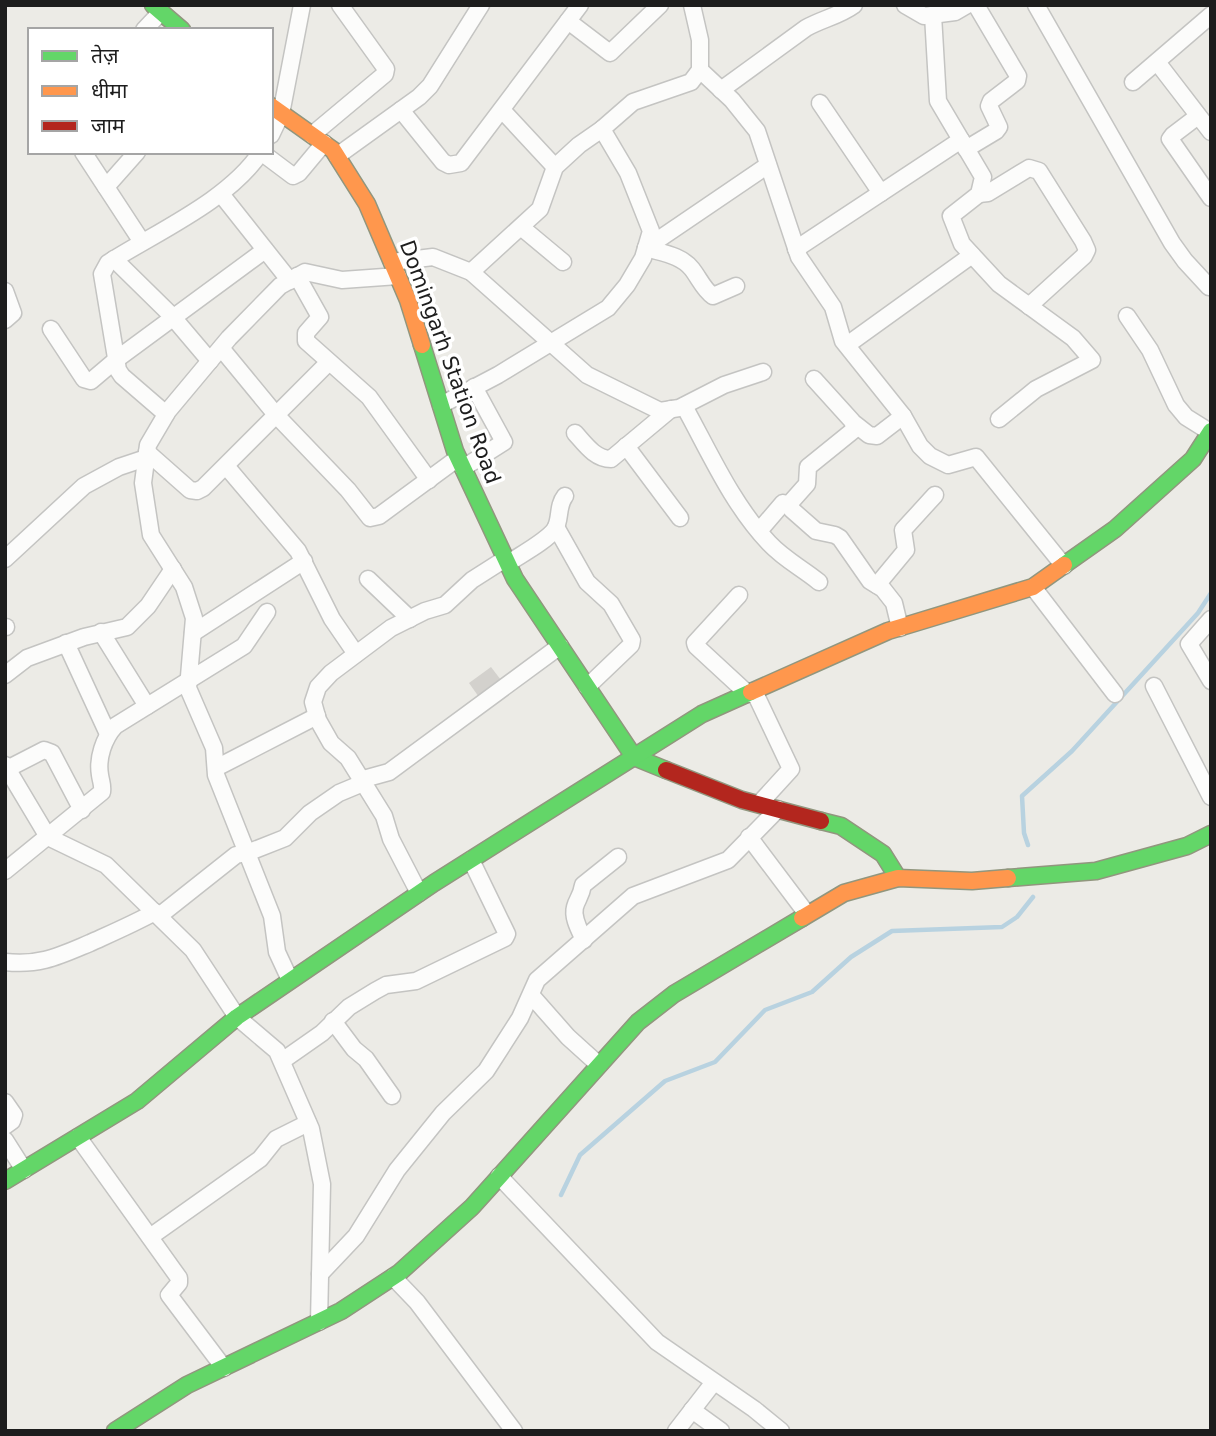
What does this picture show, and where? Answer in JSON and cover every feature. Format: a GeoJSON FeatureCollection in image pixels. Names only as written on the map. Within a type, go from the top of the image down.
{"type":"FeatureCollection","features":[{"type":"Feature","properties":{"kind":"street"},"geometry":{"type":"LineString","coordinates":[[276,110],[302,5]]}},
{"type":"Feature","properties":{"kind":"street"},"geometry":{"type":"LineString","coordinates":[[264,154],[293,176],[299,173],[318,139],[385,74],[386,69],[340,5]]}},
{"type":"Feature","properties":{"kind":"street"},"geometry":{"type":"LineString","coordinates":[[337,156],[430,86],[481,5]]}},
{"type":"Feature","properties":{"kind":"street"},"geometry":{"type":"LineString","coordinates":[[401,110],[443,162],[449,165],[461,163],[580,5]]}},
{"type":"Feature","properties":{"kind":"street"},"geometry":{"type":"LineString","coordinates":[[568,21],[610,53],[660,5]]}},
{"type":"Feature","properties":{"kind":"street"},"geometry":{"type":"LineString","coordinates":[[471,272],[540,209],[555,167],[579,145],[633,102],[691,82],[700,70],[700,40],[692,5]]}},
{"type":"Feature","properties":{"kind":"street"},"geometry":{"type":"LineString","coordinates":[[721,90],[806,27],[841,13],[853,5]]}},
{"type":"Feature","properties":{"kind":"street"},"geometry":{"type":"LineString","coordinates":[[905,5],[924,16],[955,12],[967,5]]}},
{"type":"Feature","properties":{"kind":"street"},"geometry":{"type":"LineString","coordinates":[[796,248],[881,193],[964,144],[996,131],[999,127],[989,106],[991,101],[1017,81],[1018,76],[976,5]]}},
{"type":"Feature","properties":{"kind":"street"},"geometry":{"type":"LineString","coordinates":[[1036,5],[1172,243],[1209,287]]}},
{"type":"Feature","properties":{"kind":"street"},"geometry":{"type":"LineString","coordinates":[[145,28],[157,9],[180,28]]}},
{"type":"Feature","properties":{"kind":"street"},"geometry":{"type":"LineString","coordinates":[[933,15],[939,101],[983,177],[979,194]]}},
{"type":"Feature","properties":{"kind":"street"},"geometry":{"type":"LineString","coordinates":[[1133,82],[1211,16]]}},
{"type":"Feature","properties":{"kind":"street"},"geometry":{"type":"LineString","coordinates":[[1157,62],[1211,132]]}},
{"type":"Feature","properties":{"kind":"street"},"geometry":{"type":"LineString","coordinates":[[700,70],[732,100],[757,131],[802,263],[833,307],[840,334],[847,345],[903,416],[920,446],[948,465],[976,457],[1064,566]]}},
{"type":"Feature","properties":{"kind":"street"},"geometry":{"type":"LineString","coordinates":[[820,103],[881,193]]}},
{"type":"Feature","properties":{"kind":"street","name":"Domingarh Station Road"},"geometry":{"type":"LineString","coordinates":[[276,110],[318,139],[337,156],[367,204],[408,300],[461,463],[506,561],[515,579],[634,757]]}},
{"type":"Feature","properties":{"kind":"street"},"geometry":{"type":"LineString","coordinates":[[502,110],[555,167]]}},
{"type":"Feature","properties":{"kind":"street"},"geometry":{"type":"LineString","coordinates":[[1198,116],[1172,135],[1171,139],[1211,198]]}},
{"type":"Feature","properties":{"kind":"street"},"geometry":{"type":"LineString","coordinates":[[441,405],[608,308],[627,285],[643,258],[651,231],[628,173],[602,129]]}},
{"type":"Feature","properties":{"kind":"street"},"geometry":{"type":"LineString","coordinates":[[84,154],[142,242]]}},
{"type":"Feature","properties":{"kind":"street"},"geometry":{"type":"LineString","coordinates":[[106,187],[135,154]]}},
{"type":"Feature","properties":{"kind":"street"},"geometry":{"type":"LineString","coordinates":[[166,414],[122,376],[102,274],[108,263],[221,194],[244,174],[259,154]]}},
{"type":"Feature","properties":{"kind":"street"},"geometry":{"type":"LineString","coordinates":[[646,248],[768,165]]}},
{"type":"Feature","properties":{"kind":"street"},"geometry":{"type":"LineString","coordinates":[[999,419],[1036,389],[1092,360],[1073,338],[1029,306],[999,284],[962,244],[951,216],[979,194],[988,193],[1029,167],[1039,171],[1087,250],[1084,256],[1029,306]]}},
{"type":"Feature","properties":{"kind":"street"},"geometry":{"type":"LineString","coordinates":[[221,194],[265,250],[293,279],[320,317],[306,333],[306,341],[369,397],[429,480]]}},
{"type":"Feature","properties":{"kind":"street"},"geometry":{"type":"LineString","coordinates":[[521,227],[563,262]]}},
{"type":"Feature","properties":{"kind":"street"},"geometry":{"type":"LineString","coordinates":[[646,248],[680,258],[713,296],[736,286]]}},
{"type":"Feature","properties":{"kind":"street"},"geometry":{"type":"LineString","coordinates":[[51,330],[87,382],[265,250]]}},
{"type":"Feature","properties":{"kind":"street"},"geometry":{"type":"LineString","coordinates":[[847,345],[972,255]]}},
{"type":"Feature","properties":{"kind":"street"},"geometry":{"type":"LineString","coordinates":[[290,980],[277,952],[271,916],[216,768],[214,748],[188,688],[194,618],[184,587],[152,535],[144,483],[146,455],[148,444],[166,414],[221,348],[280,286],[304,272],[342,280],[395,269],[433,257],[471,272],[587,374],[660,411],[678,407]]}},
{"type":"Feature","properties":{"kind":"street"},"geometry":{"type":"LineString","coordinates":[[114,259],[174,319],[210,361]]}},
{"type":"Feature","properties":{"kind":"street"},"geometry":{"type":"LineString","coordinates":[[5,291],[13,308],[13,313],[5,320]]}},
{"type":"Feature","properties":{"kind":"street"},"geometry":{"type":"LineString","coordinates":[[5,1181],[137,1101],[237,1017],[419,893],[702,714],[900,628],[1032,587],[1115,529],[1193,459],[1211,432],[1186,417],[1176,405],[1150,350],[1127,316]]}},
{"type":"Feature","properties":{"kind":"street"},"geometry":{"type":"LineString","coordinates":[[221,348],[277,416],[348,490],[370,518],[379,516],[429,480],[504,442],[474,387]]}},
{"type":"Feature","properties":{"kind":"street"},"geometry":{"type":"LineString","coordinates":[[146,455],[190,490],[204,488],[329,362]]}},
{"type":"Feature","properties":{"kind":"street"},"geometry":{"type":"LineString","coordinates":[[575,433],[594,454],[611,460],[678,407],[724,385],[763,372]]}},
{"type":"Feature","properties":{"kind":"street"},"geometry":{"type":"LineString","coordinates":[[814,379],[855,424],[869,435],[877,436],[903,416]]}},
{"type":"Feature","properties":{"kind":"street"},"geometry":{"type":"LineString","coordinates":[[678,407],[737,503],[759,531],[792,564],[801,566],[819,582]]}},
{"type":"Feature","properties":{"kind":"street"},"geometry":{"type":"LineString","coordinates":[[855,424],[855,429],[808,467],[807,484],[790,506],[816,531],[840,538],[870,580],[883,589],[894,603],[900,628]]}},
{"type":"Feature","properties":{"kind":"street"},"geometry":{"type":"LineString","coordinates":[[626,446],[680,518]]}},
{"type":"Feature","properties":{"kind":"street"},"geometry":{"type":"LineString","coordinates":[[5,559],[84,486],[146,455]]}},
{"type":"Feature","properties":{"kind":"street"},"geometry":{"type":"LineString","coordinates":[[226,466],[286,535],[304,561],[332,619],[356,654]]}},
{"type":"Feature","properties":{"kind":"street"},"geometry":{"type":"LineString","coordinates":[[877,585],[906,550],[902,530],[935,495]]}},
{"type":"Feature","properties":{"kind":"street"},"geometry":{"type":"LineString","coordinates":[[419,893],[391,839],[384,816],[348,758],[331,743],[317,716],[313,702],[317,687],[331,673],[391,628],[425,611],[445,605],[472,580],[552,532],[565,496]]}},
{"type":"Feature","properties":{"kind":"street"},"geometry":{"type":"LineString","coordinates":[[759,531],[783,503]]}},
{"type":"Feature","properties":{"kind":"street"},"geometry":{"type":"LineString","coordinates":[[556,527],[587,582],[617,612],[632,640],[631,645],[587,687]]}},
{"type":"Feature","properties":{"kind":"street"},"geometry":{"type":"LineString","coordinates":[[193,633],[304,561]]}},
{"type":"Feature","properties":{"kind":"street"},"geometry":{"type":"LineString","coordinates":[[5,675],[27,658],[101,632],[127,627],[135,621],[173,569]]}},
{"type":"Feature","properties":{"kind":"street"},"geometry":{"type":"LineString","coordinates":[[368,579],[410,619]]}},
{"type":"Feature","properties":{"kind":"street"},"geometry":{"type":"LineString","coordinates":[[1032,587],[1115,694]]}},
{"type":"Feature","properties":{"kind":"street"},"geometry":{"type":"LineString","coordinates":[[739,595],[695,643],[751,692],[791,769],[759,804]]}},
{"type":"Feature","properties":{"kind":"street"},"geometry":{"type":"LineString","coordinates":[[5,871],[102,792],[101,757],[108,734],[115,726],[244,646],[267,612]]}},
{"type":"Feature","properties":{"kind":"street"},"geometry":{"type":"LineString","coordinates":[[1211,619],[1189,644],[1211,681]]}},
{"type":"Feature","properties":{"kind":"street"},"geometry":{"type":"LineString","coordinates":[[101,632],[147,706]]}},
{"type":"Feature","properties":{"kind":"street"},"geometry":{"type":"LineString","coordinates":[[66,643],[108,734]]}},
{"type":"Feature","properties":{"kind":"street"},"geometry":{"type":"LineString","coordinates":[[5,962],[52,960],[157,914],[236,855],[285,838],[310,813],[339,793],[361,781],[389,772],[559,646]]}},
{"type":"Feature","properties":{"kind":"street"},"geometry":{"type":"LineString","coordinates":[[1154,686],[1211,797]]}},
{"type":"Feature","properties":{"kind":"street"},"geometry":{"type":"LineString","coordinates":[[216,768],[317,716]]}},
{"type":"Feature","properties":{"kind":"street"},"geometry":{"type":"LineString","coordinates":[[82,810],[49,751],[44,750],[6,767],[48,837],[106,865],[193,950],[237,1017],[277,1051],[308,1123],[322,1184],[319,1322]]}},
{"type":"Feature","properties":{"kind":"street"},"geometry":{"type":"LineString","coordinates":[[634,757],[708,787],[841,826],[883,854],[898,878]]}},
{"type":"Feature","properties":{"kind":"street"},"geometry":{"type":"LineString","coordinates":[[320,1273],[356,1236],[397,1170],[443,1113],[486,1071],[515,1027],[537,980],[633,896],[728,860],[778,809]]}},
{"type":"Feature","properties":{"kind":"street"},"geometry":{"type":"LineString","coordinates":[[114,1431],[187,1385],[341,1311],[393,1278],[472,1207],[638,1022],[674,994],[844,893],[898,878],[972,881],[1096,871],[1186,846],[1211,834]]}},
{"type":"Feature","properties":{"kind":"street"},"geometry":{"type":"LineString","coordinates":[[749,837],[807,914]]}},
{"type":"Feature","properties":{"kind":"street"},"geometry":{"type":"LineString","coordinates":[[584,940],[577,924],[575,910],[582,897],[583,885],[618,856]]}},
{"type":"Feature","properties":{"kind":"street"},"geometry":{"type":"LineString","coordinates":[[282,1061],[316,1038],[349,1007],[386,985],[416,981],[505,938],[507,934],[471,860]]}},
{"type":"Feature","properties":{"kind":"street"},"geometry":{"type":"LineString","coordinates":[[531,995],[564,1032],[599,1065]]}},
{"type":"Feature","properties":{"kind":"street"},"geometry":{"type":"LineString","coordinates":[[334,1021],[392,1096]]}},
{"type":"Feature","properties":{"kind":"street"},"geometry":{"type":"LineString","coordinates":[[5,1102],[14,1115],[12,1121],[5,1126]]}},
{"type":"Feature","properties":{"kind":"street"},"geometry":{"type":"LineString","coordinates":[[150,1237],[260,1159],[271,1143],[308,1123]]}},
{"type":"Feature","properties":{"kind":"street"},"geometry":{"type":"LineString","coordinates":[[78,1137],[181,1280],[169,1295],[224,1368]]}},
{"type":"Feature","properties":{"kind":"street"},"geometry":{"type":"LineString","coordinates":[[5,1140],[24,1170]]}},
{"type":"Feature","properties":{"kind":"street"},"geometry":{"type":"LineString","coordinates":[[499,1176],[647,1334],[781,1431]]}},
{"type":"Feature","properties":{"kind":"street"},"geometry":{"type":"LineString","coordinates":[[393,1278],[417,1302],[514,1431]]}},
{"type":"Feature","properties":{"kind":"street"},"geometry":{"type":"LineString","coordinates":[[676,1431],[713,1382]]}},
{"type":"Feature","properties":{"kind":"street"},"geometry":{"type":"LineString","coordinates":[[692,1410],[721,1431]]}},
{"type":"Feature","properties":{"kind":"building"},"geometry":{"type":"Polygon","coordinates":[[[491,667],[504,684],[481,700],[469,683],[491,667]]]}},
{"type":"Feature","properties":{"kind":"waterway"},"geometry":{"type":"LineString","coordinates":[[1028,845],[1024,833],[1022,796],[1072,751],[1198,613],[1211,593]]}},
{"type":"Feature","properties":{"kind":"waterway"},"geometry":{"type":"LineString","coordinates":[[561,1195],[580,1155],[665,1081],[715,1062],[765,1010],[812,992],[851,957],[892,931],[1002,927],[1017,917],[1033,897]]}},
{"type":"Feature","properties":{"kind":"traffic: fast"},"geometry":{"type":"LineString","coordinates":[[153,5],[180,28]]}},
{"type":"Feature","properties":{"kind":"traffic: fast"},"geometry":{"type":"LineString","coordinates":[[422,345],[455,451],[515,579],[634,757],[666,770]]}},
{"type":"Feature","properties":{"kind":"traffic: fast"},"geometry":{"type":"LineString","coordinates":[[1064,565],[1115,529],[1193,459],[1211,431]]}},
{"type":"Feature","properties":{"kind":"traffic: fast"},"geometry":{"type":"LineString","coordinates":[[5,1181],[137,1101],[237,1017],[434,883],[702,714],[751,692]]}},
{"type":"Feature","properties":{"kind":"traffic: fast"},"geometry":{"type":"LineString","coordinates":[[821,821],[841,826],[883,854],[898,878]]}},
{"type":"Feature","properties":{"kind":"traffic: fast"},"geometry":{"type":"LineString","coordinates":[[1008,878],[1096,871],[1187,846],[1211,834]]}},
{"type":"Feature","properties":{"kind":"traffic: fast"},"geometry":{"type":"LineString","coordinates":[[115,1431],[187,1385],[341,1311],[399,1273],[472,1207],[638,1022],[674,994],[802,918]]}},
{"type":"Feature","properties":{"kind":"traffic: slow"},"geometry":{"type":"LineString","coordinates":[[273,107],[333,150],[367,204],[408,300],[422,345]]}},
{"type":"Feature","properties":{"kind":"traffic: slow"},"geometry":{"type":"LineString","coordinates":[[751,692],[888,631],[1033,587],[1064,565]]}},
{"type":"Feature","properties":{"kind":"traffic: slow"},"geometry":{"type":"LineString","coordinates":[[802,918],[844,893],[898,878],[972,881],[1008,878]]}},
{"type":"Feature","properties":{"kind":"traffic: jam"},"geometry":{"type":"LineString","coordinates":[[666,770],[742,800],[821,821]]}}]}
